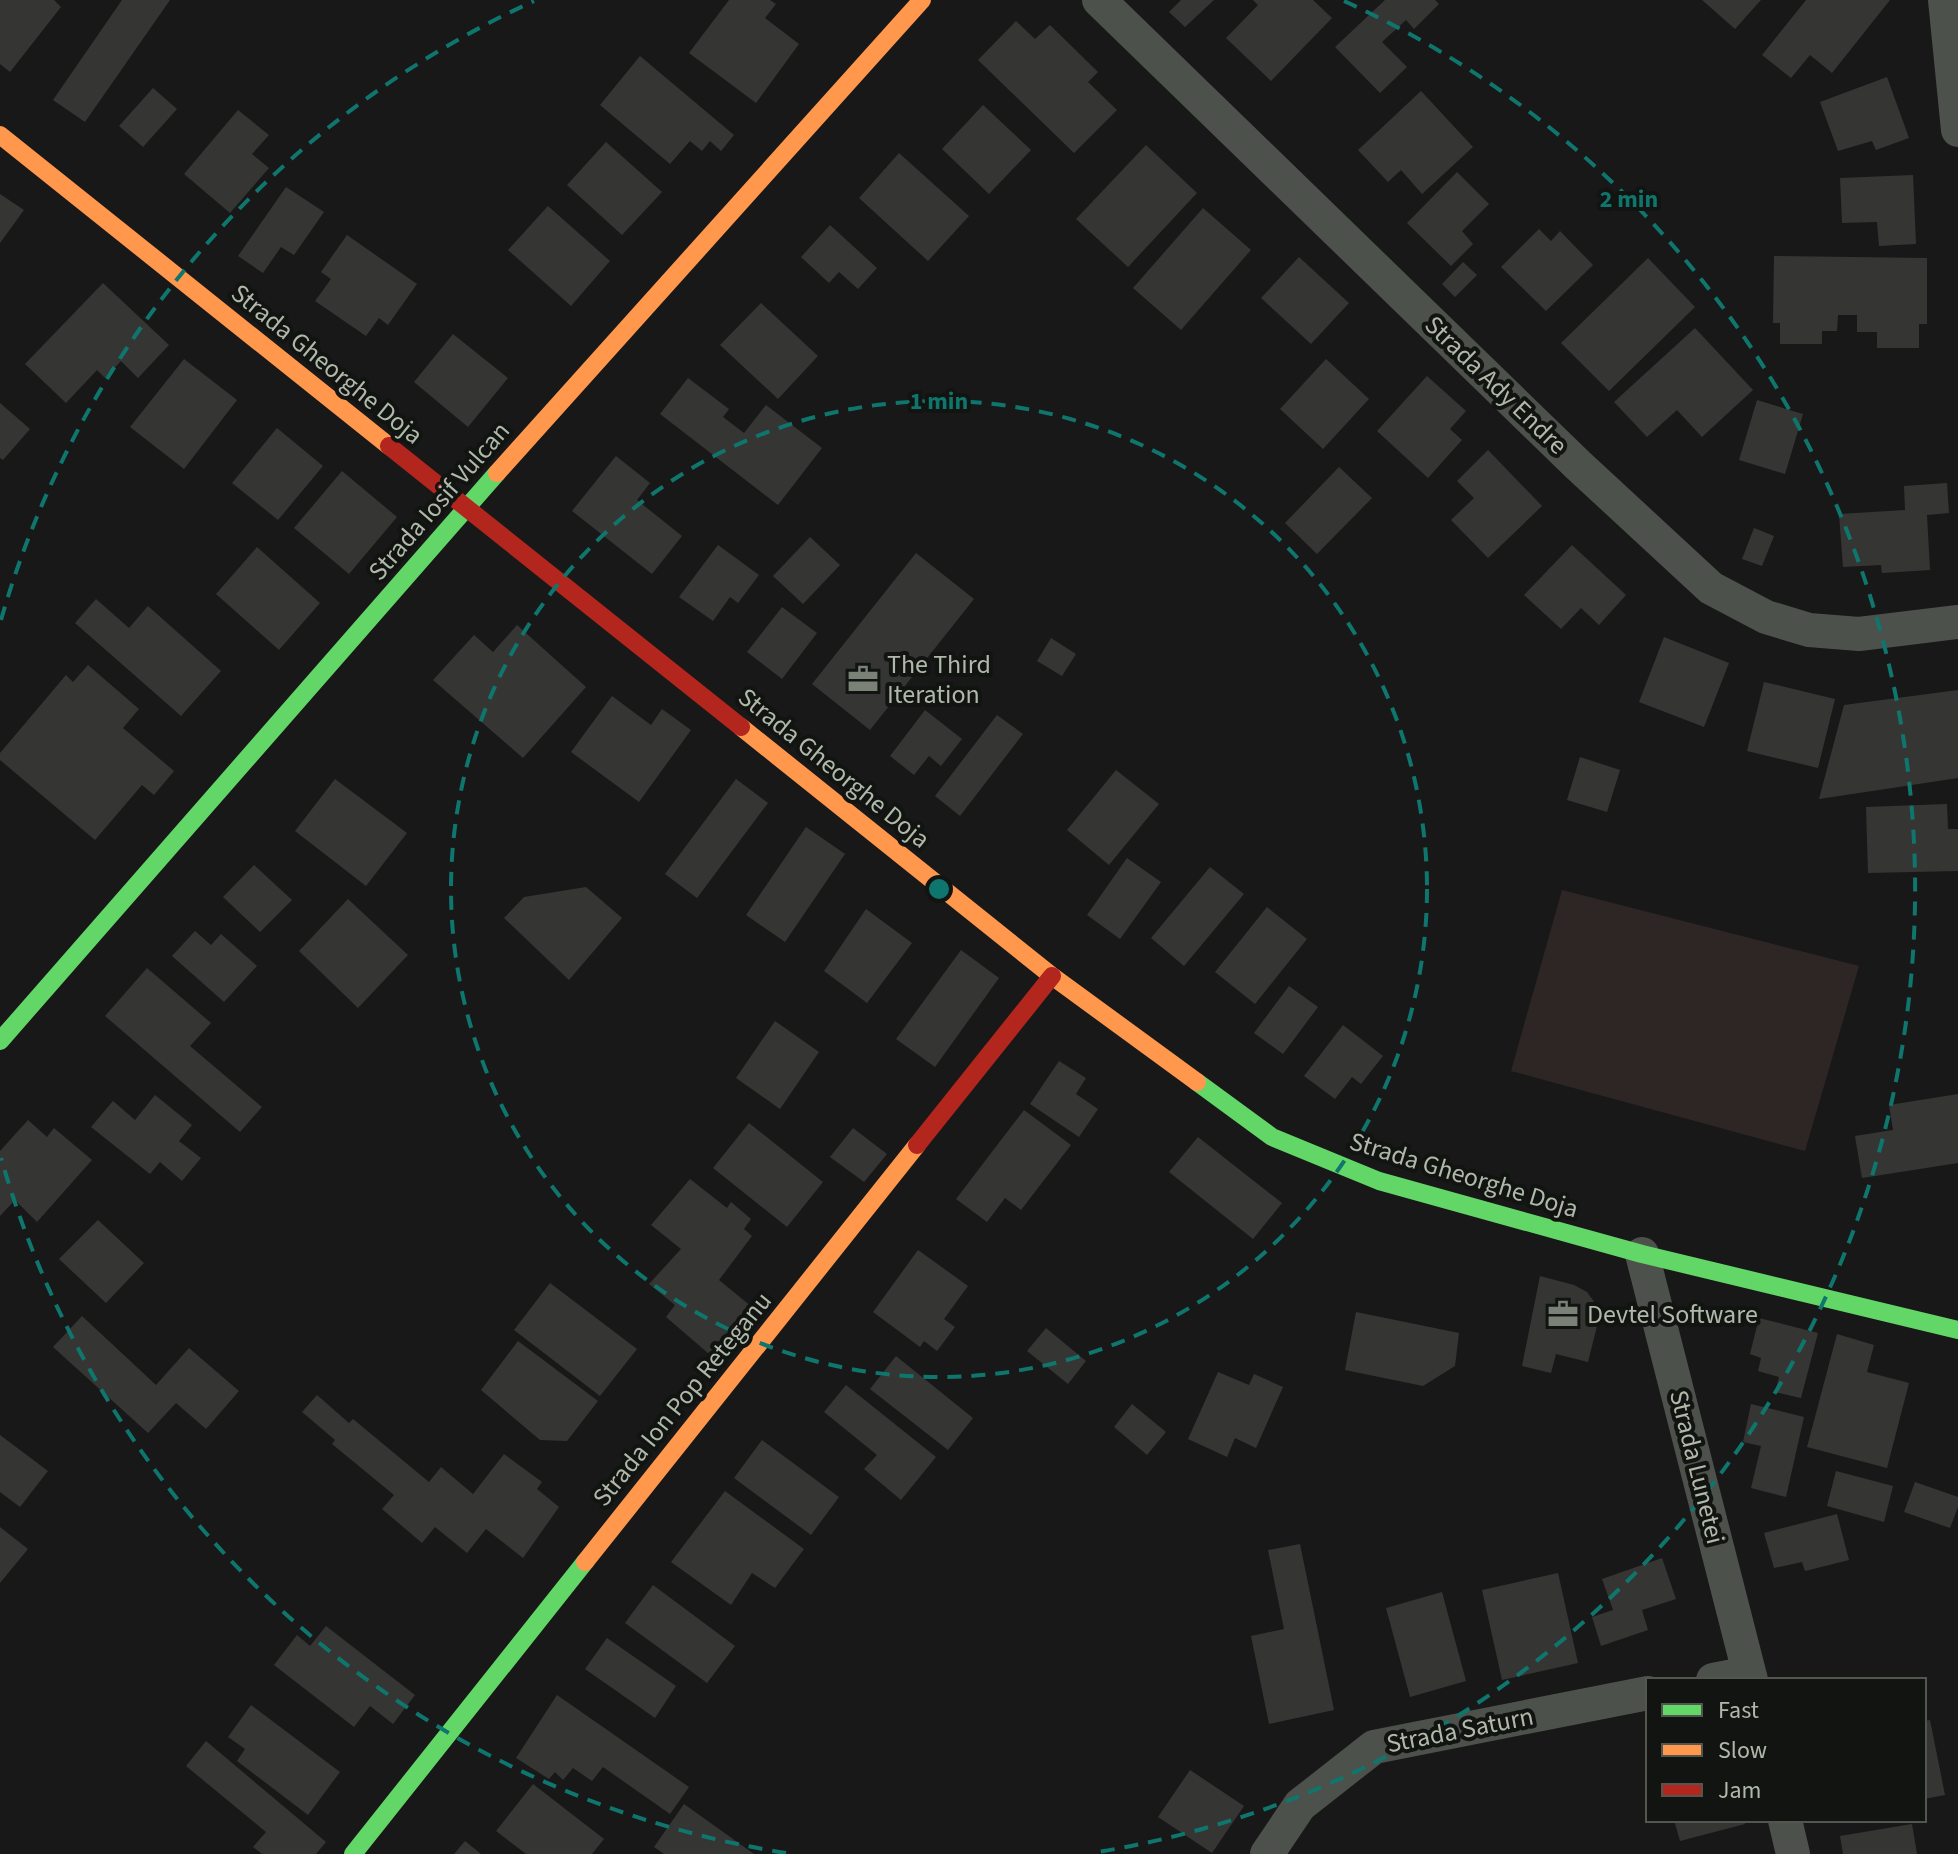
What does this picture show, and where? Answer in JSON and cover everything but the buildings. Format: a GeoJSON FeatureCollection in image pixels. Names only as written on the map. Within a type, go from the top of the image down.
{"type":"FeatureCollection","features":[{"type":"Feature","properties":{"kind":"street","name":"Strada Iosif Vulcan"},"geometry":{"type":"LineString","coordinates":[[0,1041],[466,508],[922,0]]}},
{"type":"Feature","properties":{"kind":"street","name":"Strada Ady Endre"},"geometry":{"type":"LineString","coordinates":[[1099,0],[1578,465],[1711,588],[1766,617],[1809,630],[1859,634],[1958,622]]}},
{"type":"Feature","properties":{"kind":"street"},"geometry":{"type":"LineString","coordinates":[[1945,0],[1958,130]]}},
{"type":"Feature","properties":{"kind":"street","name":"Strada Gheorghe Doja"},"geometry":{"type":"LineString","coordinates":[[0,135],[1052,976],[1272,1137],[1379,1181],[1642,1254],[1958,1330]]}},
{"type":"Feature","properties":{"kind":"street","name":"Strada Ion Pop Reteganu"},"geometry":{"type":"LineString","coordinates":[[353,1854],[1052,976]]}},
{"type":"Feature","properties":{"kind":"street","name":"Strada Lunetei"},"geometry":{"type":"LineString","coordinates":[[1642,1254],[1750,1676]]}},
{"type":"Feature","properties":{"kind":"street","name":"Strada Saturn"},"geometry":{"type":"LineString","coordinates":[[1267,1854],[1300,1805],[1374,1747],[1646,1693]]}},
{"type":"Feature","properties":{"kind":"street"},"geometry":{"type":"LineString","coordinates":[[1785,1822],[1793,1854]]}},
{"type":"Feature","properties":{"kind":"shaded area"},"geometry":{"type":"Polygon","coordinates":[[[1562,890],[1859,966],[1805,1151],[1511,1071],[1562,890]]]}},
{"type":"Feature","properties":{"kind":"traffic: fast"},"geometry":{"type":"LineString","coordinates":[[0,1041],[497,473]]}},
{"type":"Feature","properties":{"kind":"traffic: fast"},"geometry":{"type":"LineString","coordinates":[[1197,1082],[1272,1137],[1379,1181],[1642,1254],[1958,1330]]}},
{"type":"Feature","properties":{"kind":"traffic: fast"},"geometry":{"type":"LineString","coordinates":[[353,1854],[585,1562]]}},
{"type":"Feature","properties":{"kind":"traffic: slow"},"geometry":{"type":"LineString","coordinates":[[497,473],[922,0]]}},
{"type":"Feature","properties":{"kind":"traffic: slow"},"geometry":{"type":"LineString","coordinates":[[0,135],[389,446]]}},
{"type":"Feature","properties":{"kind":"traffic: slow"},"geometry":{"type":"LineString","coordinates":[[741,727],[1052,976],[1197,1082]]}},
{"type":"Feature","properties":{"kind":"traffic: slow"},"geometry":{"type":"LineString","coordinates":[[585,1562],[917,1145]]}},
{"type":"Feature","properties":{"kind":"traffic: jam"},"geometry":{"type":"LineString","coordinates":[[389,446],[741,727]]}},
{"type":"Feature","properties":{"kind":"traffic: jam"},"geometry":{"type":"LineString","coordinates":[[917,1145],[1052,976]]}},
{"type":"Feature","properties":{"kind":"place","name":"The Third Iteration"},"geometry":{"type":"Point","coordinates":[863,679]}},
{"type":"Feature","properties":{"kind":"place","name":"Devtel Software"},"geometry":{"type":"Point","coordinates":[1563,1314]}}]}
